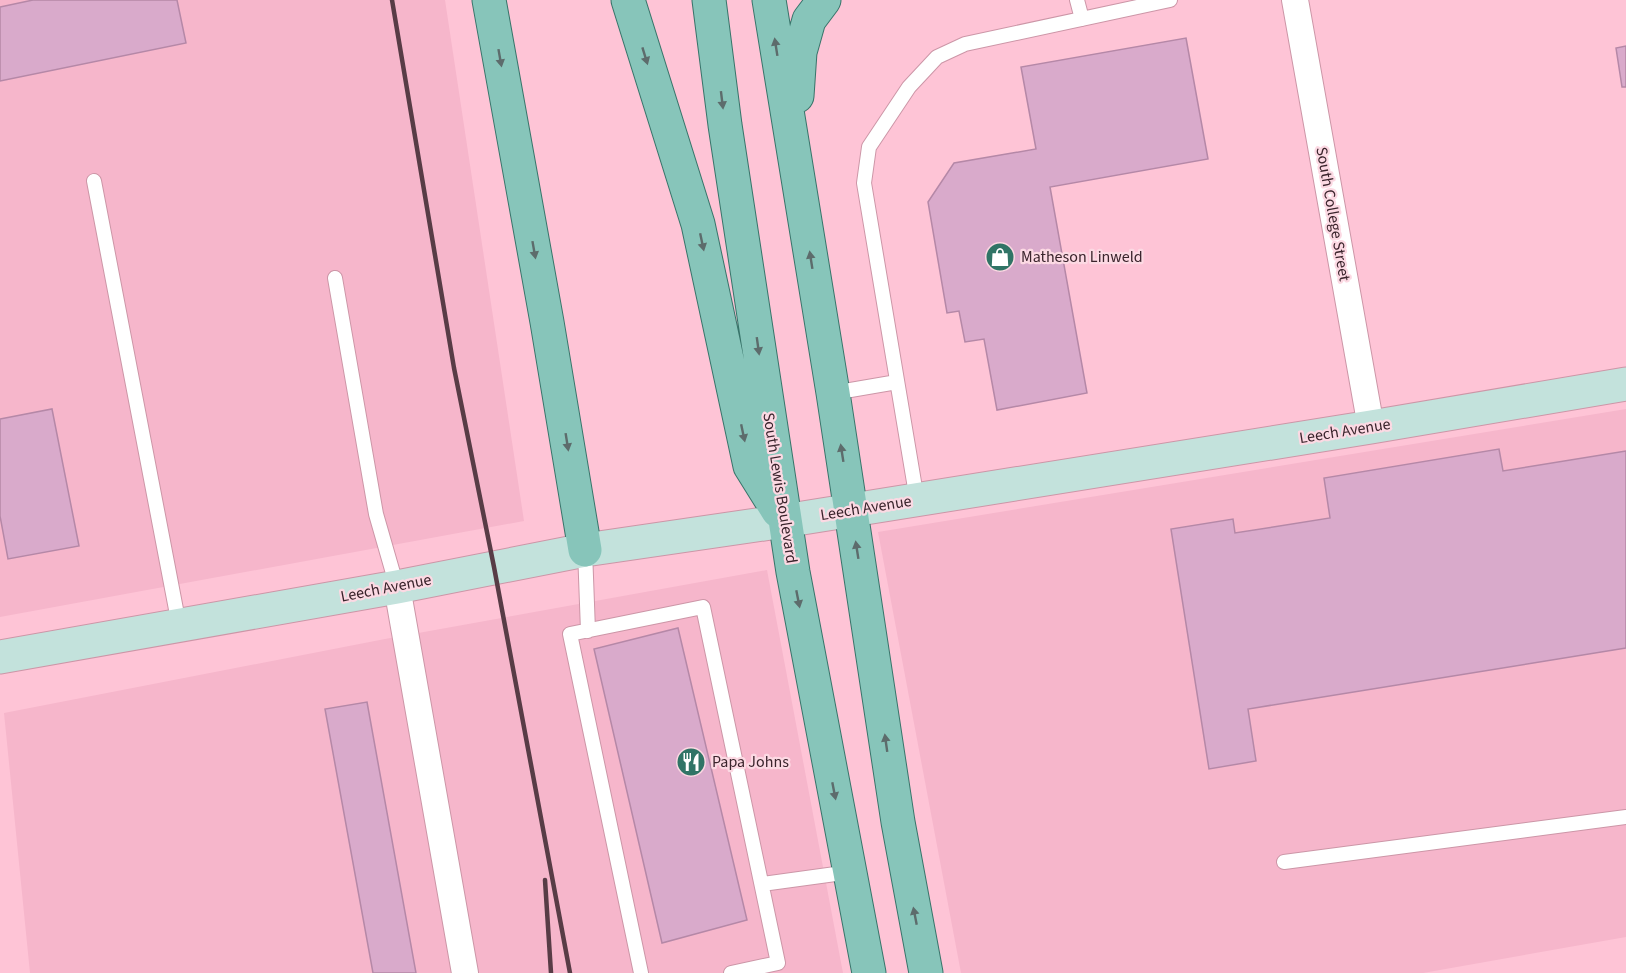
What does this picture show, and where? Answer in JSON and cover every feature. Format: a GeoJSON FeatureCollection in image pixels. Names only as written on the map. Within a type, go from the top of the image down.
{"type":"FeatureCollection","features":[{"type":"Feature","properties":{"kind":"main road"},"geometry":{"type":"LineString","coordinates":[[489,0],[585,550]]}},
{"type":"Feature","properties":{"kind":"main road"},"geometry":{"type":"LineString","coordinates":[[628,0],[698,224],[750,466],[784,521]]}},
{"type":"Feature","properties":{"kind":"main road","name":"South Lewis Boulevard"},"geometry":{"type":"LineString","coordinates":[[709,0],[725,125],[784,521],[869,973]]}},
{"type":"Feature","properties":{"kind":"main road"},"geometry":{"type":"LineString","coordinates":[[769,0],[833,393],[898,822],[926,973]]}},
{"type":"Feature","properties":{"kind":"main road"},"geometry":{"type":"LineString","coordinates":[[794,160],[800,52],[809,20],[824,0]]}},
{"type":"Feature","properties":{"kind":"main road","name":"Leech Avenue"},"geometry":{"type":"LineString","coordinates":[[12,654],[397,587],[585,550],[917,500],[1626,384]]}},
{"type":"Feature","properties":{"kind":"street","name":"South College Street"},"geometry":{"type":"LineString","coordinates":[[1295,0],[1371,427]]}},
{"type":"Feature","properties":{"kind":"street"},"geometry":{"type":"LineString","coordinates":[[397,587],[465,973]]}},
{"type":"Feature","properties":{"kind":"lane"},"geometry":{"type":"LineString","coordinates":[[1077,0],[1082,19]]}},
{"type":"Feature","properties":{"kind":"lane"},"geometry":{"type":"LineString","coordinates":[[917,500],[864,183],[869,147],[909,87],[937,57],[965,44],[1170,0]]}},
{"type":"Feature","properties":{"kind":"lane"},"geometry":{"type":"LineString","coordinates":[[94,181],[179,625]]}},
{"type":"Feature","properties":{"kind":"lane"},"geometry":{"type":"LineString","coordinates":[[335,278],[376,514],[397,587]]}},
{"type":"Feature","properties":{"kind":"lane"},"geometry":{"type":"LineString","coordinates":[[833,393],[897,382]]}},
{"type":"Feature","properties":{"kind":"lane"},"geometry":{"type":"LineString","coordinates":[[585,550],[588,631]]}},
{"type":"Feature","properties":{"kind":"lane"},"geometry":{"type":"LineString","coordinates":[[641,973],[570,634],[703,607],[778,963],[731,973]]}},
{"type":"Feature","properties":{"kind":"lane"},"geometry":{"type":"LineString","coordinates":[[1284,862],[1626,817]]}},
{"type":"Feature","properties":{"kind":"lane"},"geometry":{"type":"LineString","coordinates":[[762,884],[850,872]]}},
{"type":"Feature","properties":{"kind":"shaded area"},"geometry":{"type":"Polygon","coordinates":[[[0,0],[445,0],[524,521],[0,617],[0,0]]]}},
{"type":"Feature","properties":{"kind":"shaded area"},"geometry":{"type":"Polygon","coordinates":[[[1626,409],[1626,937],[1423,973],[961,973],[878,532],[1626,409]]]}},
{"type":"Feature","properties":{"kind":"shaded area"},"geometry":{"type":"Polygon","coordinates":[[[767,570],[843,973],[30,973],[4,713],[385,639],[767,570]]]}},
{"type":"Feature","properties":{"kind":"building"},"geometry":{"type":"Polygon","coordinates":[[[33,0],[177,0],[186,43],[0,81],[0,7],[33,0]]]}},
{"type":"Feature","properties":{"kind":"building","name":"Matheson Linweld"},"geometry":{"type":"Polygon","coordinates":[[[1186,38],[1208,159],[1050,187],[1087,393],[997,410],[984,339],[965,342],[959,311],[947,313],[928,202],[954,163],[1036,149],[1021,67],[1186,38]]]}},
{"type":"Feature","properties":{"kind":"building"},"geometry":{"type":"Polygon","coordinates":[[[1626,46],[1626,87],[1622,87],[1616,48],[1626,46]]]}},
{"type":"Feature","properties":{"kind":"building"},"geometry":{"type":"Polygon","coordinates":[[[52,409],[79,546],[8,559],[0,516],[0,419],[52,409]]]}},
{"type":"Feature","properties":{"kind":"building"},"geometry":{"type":"Polygon","coordinates":[[[1499,449],[1503,471],[1626,451],[1626,648],[1248,709],[1256,761],[1209,769],[1171,529],[1233,519],[1235,533],[1330,518],[1324,478],[1499,449]]]}},
{"type":"Feature","properties":{"kind":"building"},"geometry":{"type":"Polygon","coordinates":[[[678,628],[747,920],[662,943],[594,649],[678,628]]]}},
{"type":"Feature","properties":{"kind":"building"},"geometry":{"type":"Polygon","coordinates":[[[367,702],[416,973],[373,973],[325,709],[367,702]]]}},
{"type":"Feature","properties":{"kind":"railway"},"geometry":{"type":"LineString","coordinates":[[392,0],[454,368],[494,567],[570,973]]}},
{"type":"Feature","properties":{"kind":"railway"},"geometry":{"type":"LineString","coordinates":[[545,880],[551,973]]}},
{"type":"Feature","properties":{"kind":"place","name":"Matheson Linweld"},"geometry":{"type":"Point","coordinates":[1000,257]}},
{"type":"Feature","properties":{"kind":"place","name":"Papa Johns"},"geometry":{"type":"Point","coordinates":[691,762]}}]}
